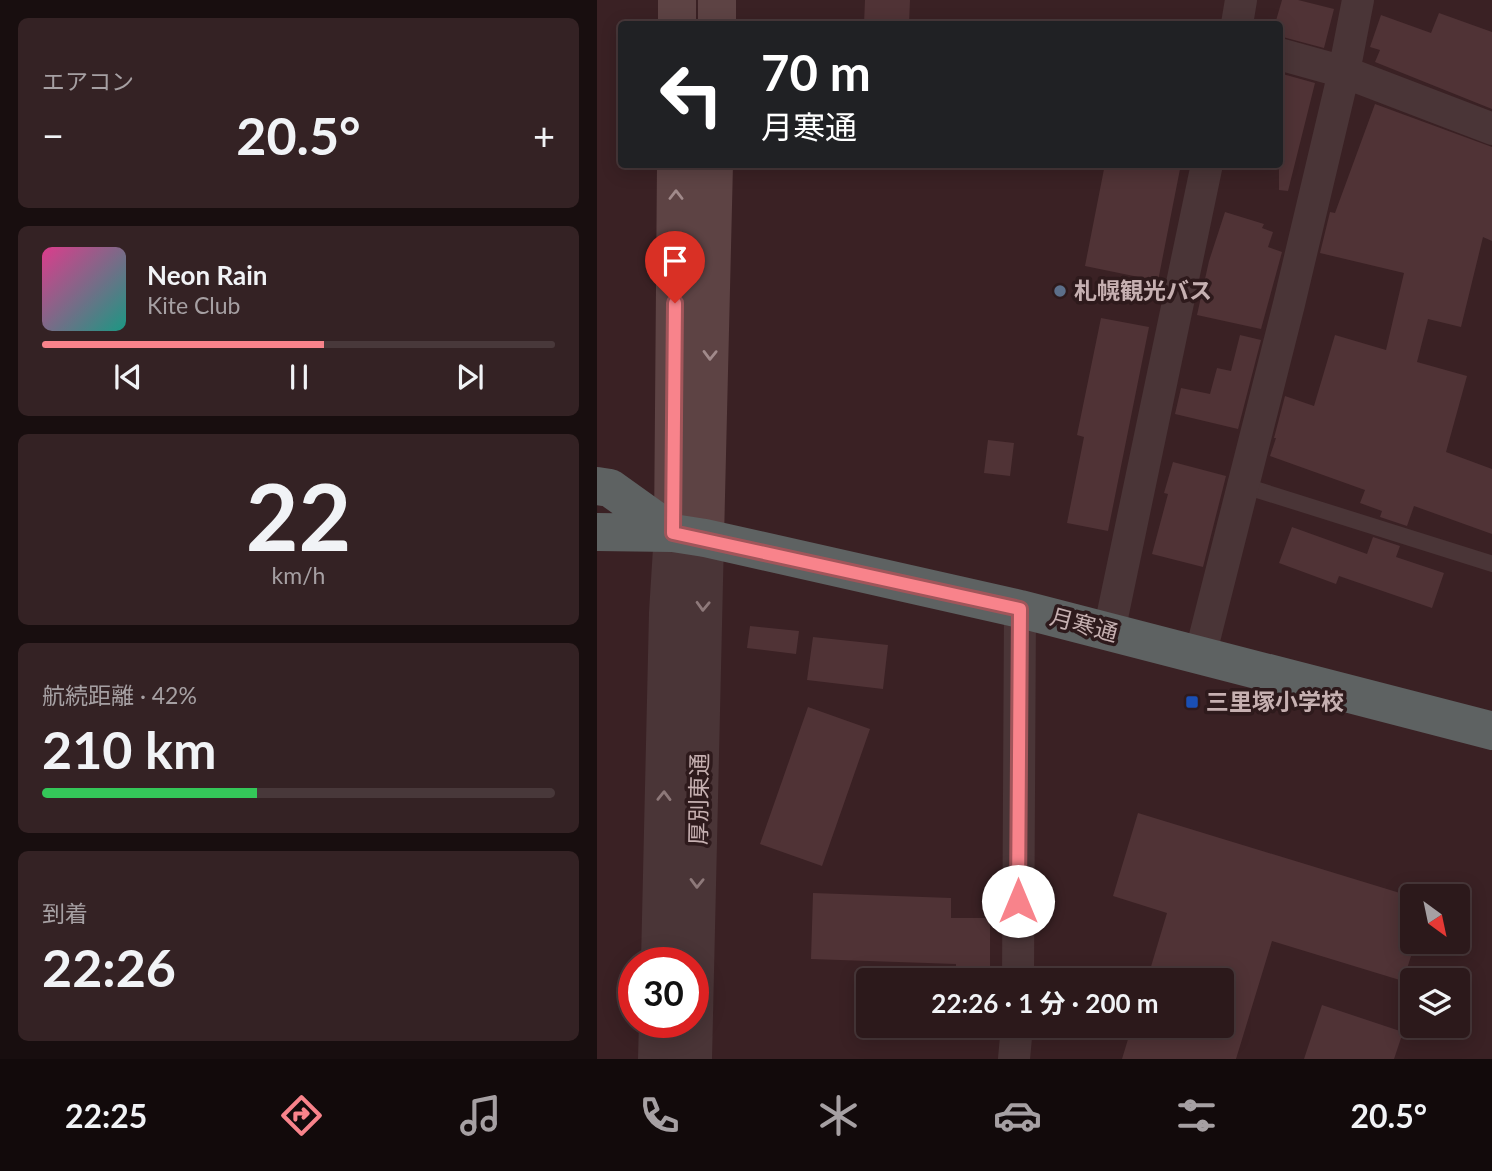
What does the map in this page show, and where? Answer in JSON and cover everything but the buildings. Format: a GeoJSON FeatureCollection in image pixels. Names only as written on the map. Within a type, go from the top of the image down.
{"type":"FeatureCollection","features":[{"type":"Feature","properties":{"kind":"highway","name":"月寒通"},"geometry":{"type":"LineString","coordinates":[[597,486],[610,488],[689,535]]}},
{"type":"Feature","properties":{"kind":"highway","name":"月寒通"},"geometry":{"type":"LineString","coordinates":[[597,531],[689,535],[1020,609],[1492,731]]}},
{"type":"Feature","properties":{"kind":"main road"},"geometry":{"type":"LineString","coordinates":[[677,0],[677,21]]}},
{"type":"Feature","properties":{"kind":"main road"},"geometry":{"type":"LineString","coordinates":[[717,0],[717,21]]}},
{"type":"Feature","properties":{"kind":"main road"},"geometry":{"type":"LineString","coordinates":[[676,168],[689,535]]}},
{"type":"Feature","properties":{"kind":"main road"},"geometry":{"type":"LineString","coordinates":[[689,535],[714,168]]}},
{"type":"Feature","properties":{"kind":"street"},"geometry":{"type":"LineString","coordinates":[[1238,21],[1242,0]]}},
{"type":"Feature","properties":{"kind":"street"},"geometry":{"type":"LineString","coordinates":[[1200,656],[1245,486],[1344,72],[1358,0]]}},
{"type":"Feature","properties":{"kind":"street"},"geometry":{"type":"LineString","coordinates":[[1283,55],[1344,72],[1492,129]]}},
{"type":"Feature","properties":{"kind":"street"},"geometry":{"type":"LineString","coordinates":[[1109,632],[1206,168]]}},
{"type":"Feature","properties":{"kind":"street","name":"厚別東通"},"geometry":{"type":"LineString","coordinates":[[660,947],[668,613],[689,535]]}},
{"type":"Feature","properties":{"kind":"street","name":"厚別東通"},"geometry":{"type":"LineString","coordinates":[[689,535],[693,1059]]}},
{"type":"Feature","properties":{"kind":"street"},"geometry":{"type":"LineString","coordinates":[[1018,968],[1020,609]]}},
{"type":"Feature","properties":{"kind":"street"},"geometry":{"type":"LineString","coordinates":[[657,1059],[658,1038]]}},
{"type":"Feature","properties":{"kind":"street"},"geometry":{"type":"LineString","coordinates":[[1014,1059],[1016,1038]]}},
{"type":"Feature","properties":{"kind":"lane"},"geometry":{"type":"LineString","coordinates":[[1245,486],[1492,564]]}},
{"type":"Feature","properties":{"kind":"place","name":"札幌観光バス"},"geometry":{"type":"Point","coordinates":[1060,291]}},
{"type":"Feature","properties":{"kind":"place","name":"三里塚小学校"},"geometry":{"type":"Point","coordinates":[1192,702]}},
{"type":"Feature","properties":{"kind":"route"},"geometry":{"type":"LineString","coordinates":[[675,303],[673,533],[1020,609],[1018,901]]}}]}
